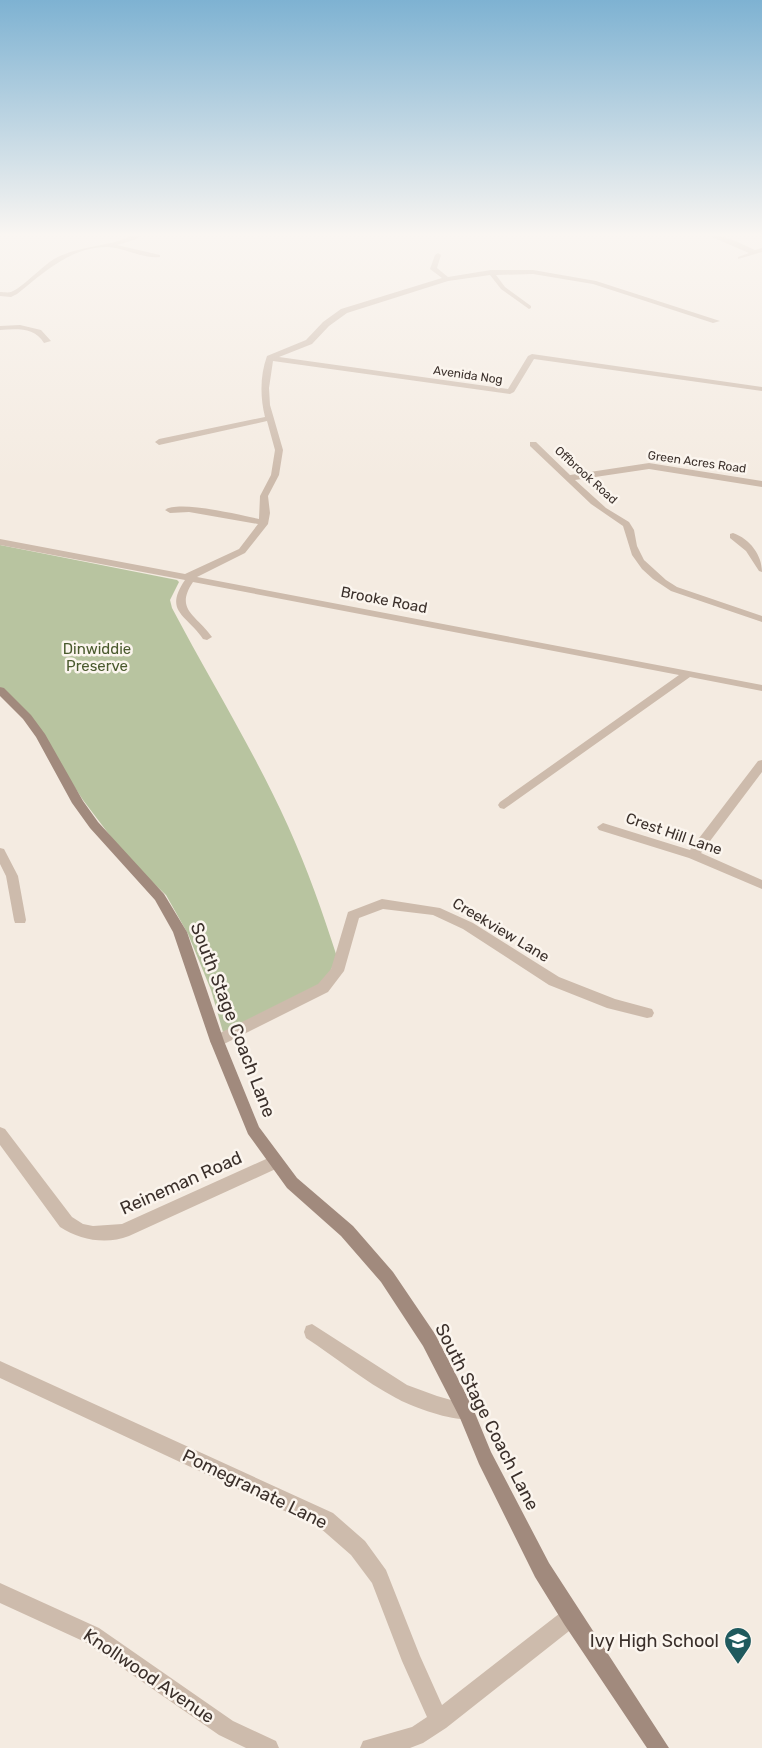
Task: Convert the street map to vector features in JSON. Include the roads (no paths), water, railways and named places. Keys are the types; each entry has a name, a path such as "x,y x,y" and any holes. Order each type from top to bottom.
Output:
{"main road":[{"name":"South Stage Coach Lane","path":"0,690 27,716 41,736 78,804 94,825 160,897 180,932 217,1042 253,1130 292,1183 347,1231 387,1277 429,1340 466,1412 485,1458 542,1570 571,1617 659,1748"}],"street":[{"path":"208,637 182,610 180,598 189,577 242,551 263,522 265,513 264,496 275,475 279,450 270,418 265,388 270,358 309,342 326,324 338,316"},
{"path":"699,316 716,321"},
{"path":"0,328 31,328 44,335 47,341"},
{"name":"Avenida Nog","path":"270,358 510,392 532,356 762,389"},
{"path":"159,442 270,418"},
{"name":"Offbrook Road","path":"534,444 604,512 627,525 632,534 634,549 644,565 662,583 674,589 762,619"},
{"name":"Green Acres Road","path":"569,478 649,466 762,484"},
{"path":"170,510 189,509 263,522"},
{"path":"733,536 750,549 762,569"},
{"name":"Brooke Road","path":"0,542 762,688"},
{"path":"504,806 688,674"},
{"path":"693,855 762,764"},
{"name":"Crest Hill Lane","path":"603,827 693,855 762,885"},
{"path":"0,852 12,876 20,920"},
{"name":"Creekview Lane","path":"217,1042 322,988 337,971 353,915 382,904 421,908 447,916 468,926 554,981 612,1004 647,1013"},
{"name":"Reineman Road","path":"0,1133 66,1222 75,1229 95,1234 123,1231 275,1162"},
{"path":"312,1332 402,1392 437,1405 466,1412"},
{"name":"Pomegranate Lane","path":"0,1369 326,1520 358,1548 379,1577 412,1661 439,1721"},
{"name":"Knollwood Avenue","path":"0,1593 92,1635 226,1728 269,1748"},
{"path":"370,1748 416,1736 439,1721 571,1617"}],"place":[{"name":"Ivy High School","path":"738,1665"}],"park label":[{"name":"Dinwiddie Preserve","path":"97,658"}]}
